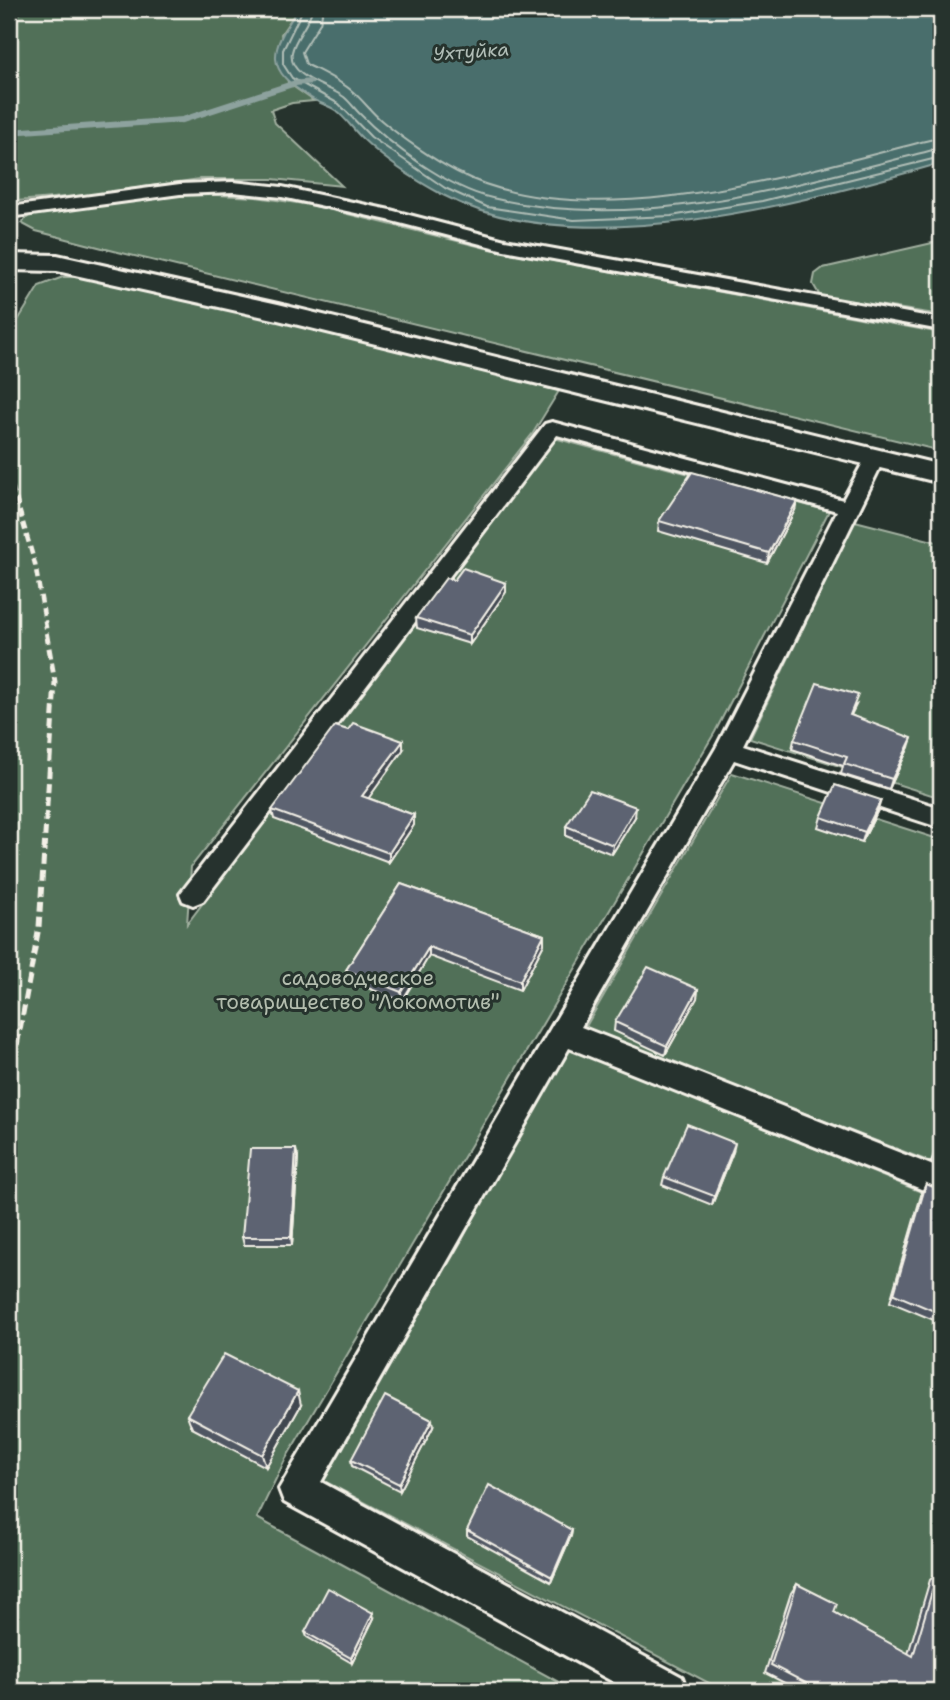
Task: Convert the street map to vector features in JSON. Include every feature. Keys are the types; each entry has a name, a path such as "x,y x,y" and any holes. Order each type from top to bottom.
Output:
{"street":[{"path":"9,262 57,263 265,309 941,474"}],"lane":[{"path":"9,212 180,188 233,187 282,192 390,215 504,245 941,325"},
{"path":"192,894 552,428 849,508"},
{"path":"668,1691 297,1489 728,749 874,459"},
{"path":"728,749 941,818"},
{"path":"562,1032 941,1183"}],"green space":[{"path":"26,9 298,9 281,34 288,83 314,101 292,103 271,110 275,123 342,186 272,179 200,179 88,195 17,201 9,198 9,22"},
{"path":"199,194 256,197 311,205 490,249 941,333 941,451 118,252 36,231 21,223 29,216 164,196"},
{"path":"941,241 941,315 820,296 813,284 815,274 823,268"},
{"name":"садоводческое товарищество \"Локомотив\"","path":"63,277 87,277 125,283 559,391 533,433 191,867 187,924 554,438 829,511 715,732 285,1460 257,1518 575,1691 9,1691 9,335 39,286"},
{"path":"855,521 941,543 941,798 750,738"},
{"path":"732,773 941,840 941,1166 585,1028"},
{"path":"566,1047 941,1200 941,1691 724,1691 324,1481 462,1240"}],"water":[{"path":"298,9 941,9 941,163 824,195 690,220 623,226 558,225 497,215 443,195 412,177 373,148 335,110 311,98 285,78 276,59 277,48"}],"building":[{"path":"692,472 797,501 769,553 659,521"},
{"path":"463,568 506,583 470,635 416,618 446,578 454,580"},
{"path":"817,683 858,695 850,715 912,738 892,779 844,764 847,757 794,740"},
{"path":"353,723 403,741 362,796 414,815 389,853 272,810 335,726 348,730"},
{"path":"835,785 881,800 865,832 821,817"},
{"path":"590,790 636,807 613,845 566,826"},
{"path":"401,884 544,935 520,981 429,947 401,992 346,970"},
{"path":"648,967 698,989 667,1046 615,1022"},
{"path":"687,1124 735,1143 714,1196 664,1177"},
{"path":"941,1137 941,1156 935,1154"},
{"path":"250,1149 296,1149 291,1237 242,1237"},
{"path":"926,1184 941,1190 941,1314 894,1294"},
{"path":"224,1354 298,1391 262,1455 187,1415"},
{"path":"385,1396 432,1420 399,1484 351,1460"},
{"path":"489,1485 572,1530 552,1577 467,1530"},
{"path":"938,1571 941,1572 941,1691 821,1691 771,1665 797,1584 837,1604 834,1612 913,1656"},
{"path":"328,1588 373,1613 351,1658 305,1632"}],"waterway":[{"name":"Ухтуйка","path":"9,132 183,120 295,83 310,82"}],"railway":[{"path":"9,475 35,564 47,633"},
{"path":"9,1089 39,927 55,682 46,631"}]}
